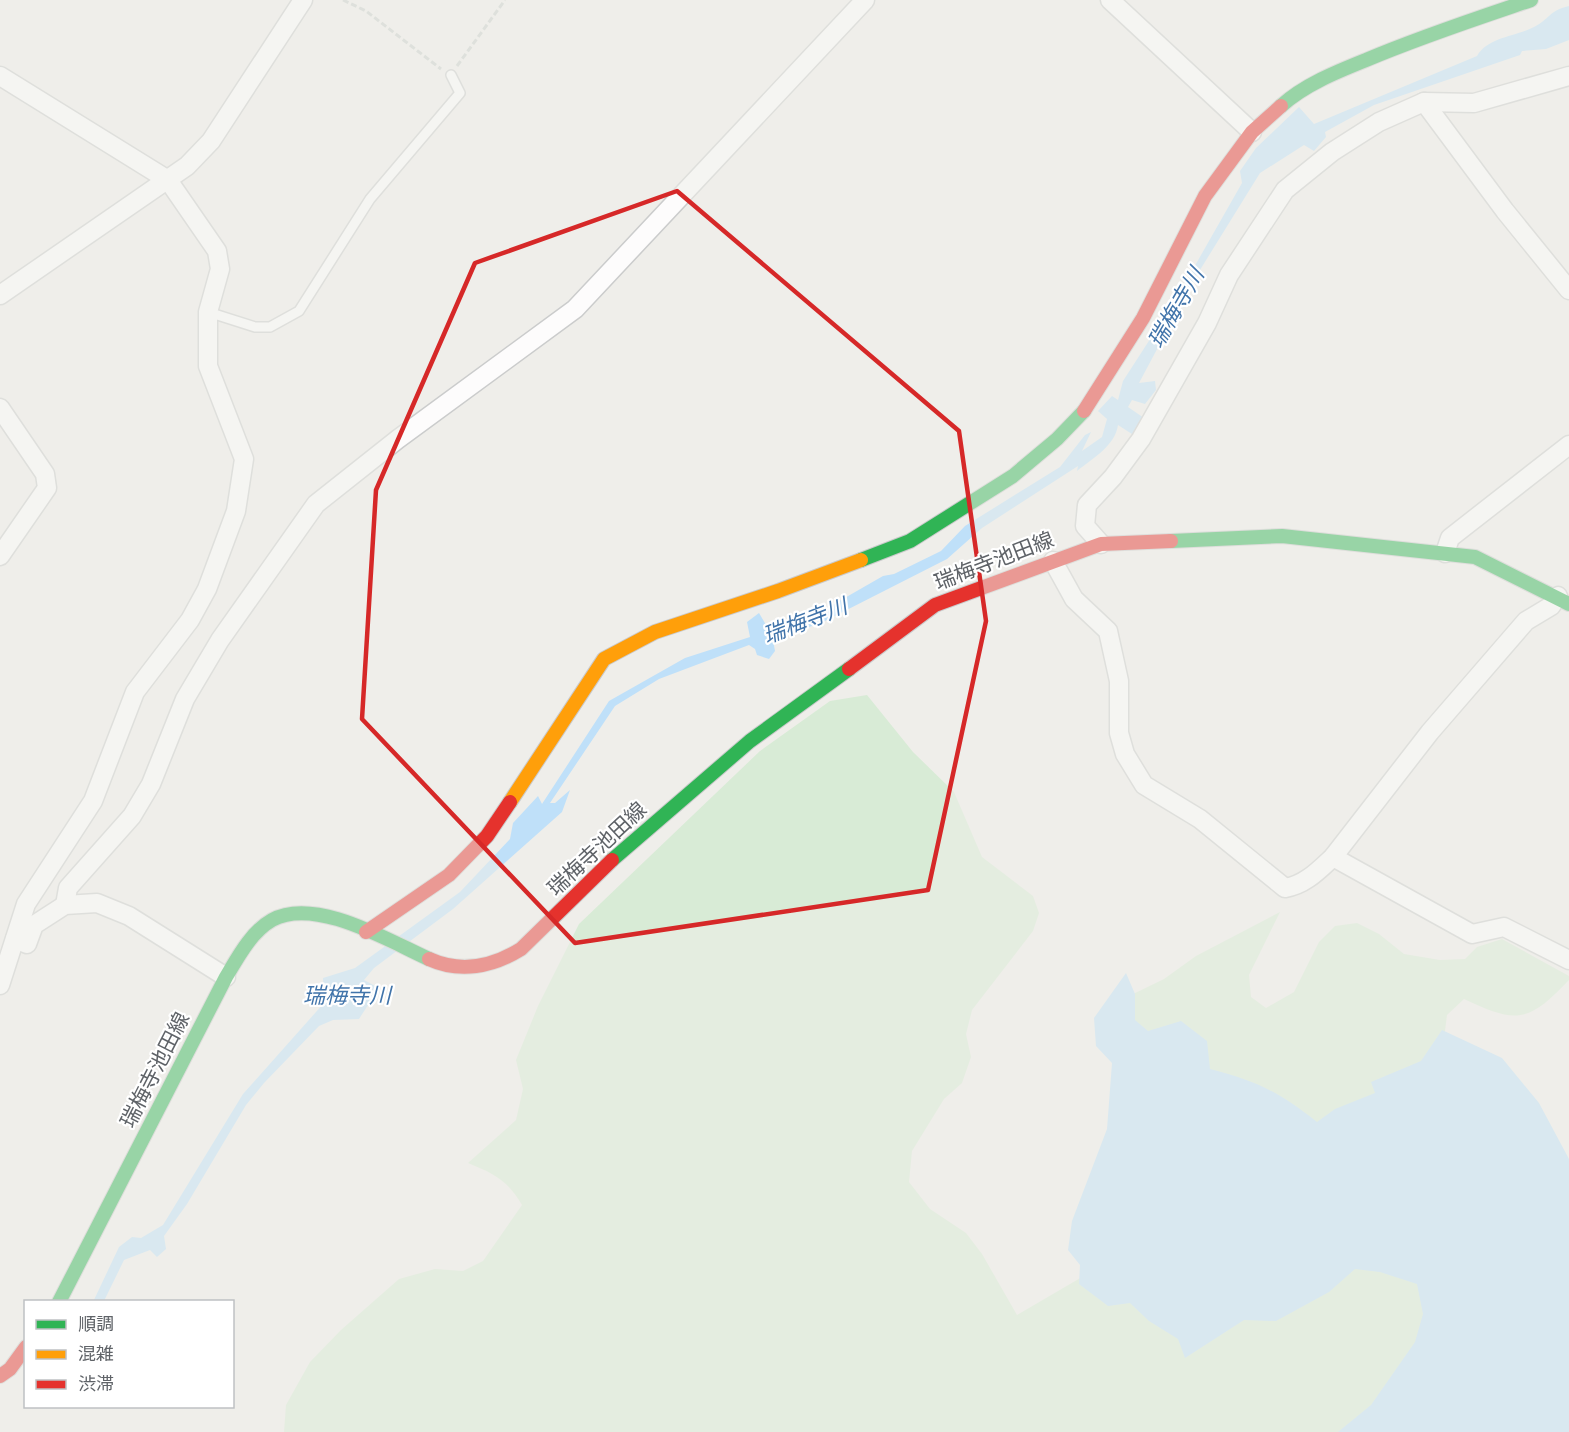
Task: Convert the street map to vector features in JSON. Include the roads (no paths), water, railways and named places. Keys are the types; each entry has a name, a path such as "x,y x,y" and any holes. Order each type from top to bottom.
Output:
{"main road":[{"path":"366,932 449,875 487,836 604,659 655,632 778,591 910,541 1013,476 1057,439 1088,404 1143,318 1205,196 1252,132 1293,95 1337,72 1409,42 1531,0"},
{"name":"瑞梅寺池田線","path":"59,1300 226,976 254,936 280,916 296,914 323,916 442,965 477,968 508,958 521,949 613,860 750,741 935,605 1101,544 1282,536 1475,557 1563,600"},
{"path":"0,1376 10,1369 24,1350"}],"street":[{"path":"0,295 187,166 211,141 303,0"},
{"path":"65,905 68,888 132,816 151,784 185,699 220,640 316,504 398,439 575,309 866,0"},
{"path":"1110,0 1252,132"},
{"path":"0,76 168,180 216,251 220,269 208,312 208,366 244,459 236,511 201,603 135,693 93,801 32,894 2,978"},
{"path":"1101,544 1085,526 1087,505 1113,477 1141,439 1207,323 1229,275 1284,190 1332,152 1379,122 1424,102 1474,103 1569,76"},
{"path":"1424,102 1505,211 1569,290"},
{"path":"0,408 45,474 47,488 0,556"},
{"path":"1445,553 1450,538 1569,445"},
{"path":"1053,561 1074,599 1108,631 1119,681 1119,734 1125,754 1144,785 1200,819 1286,888 1295,887 1316,874 1334,857 1430,732 1526,621 1563,600"},
{"path":"1334,857 1472,934 1504,927 1569,960"},
{"path":"15,939 27,944 34,925 65,905 97,903 129,916 226,976"}],"lane":[{"path":"208,312 255,327 270,327 299,311 370,199 460,93 451,75"}],"water":[{"name":"瑞梅寺川","path":"1569,6 1569,40 1546,49 1522,51 1520,55 1374,105 1325,132 1326,137 1314,151 1304,145 1260,173 1195,278 1139,383 1155,381 1156,390 1145,404 1132,400 1128,407 1144,418 1135,436 1118,425 1108,445 1077,471 1078,466 982,528 947,559 823,622 773,640 775,651 769,659 757,655 755,649 749,645 659,679 615,706 550,803 555,803 570,790 562,812 453,909 374,968 364,980 379,988 359,1019 333,1020 319,1026 246,1105 187,1204 164,1236 166,1249 157,1257 150,1250 124,1260 104,1300 94,1300 119,1247 132,1237 141,1238 163,1225 243,1094 324,1003 323,978 355,968 460,892 510,839 513,823 538,796 542,804 609,701 685,658 750,637 747,622 759,613 769,630 815,615 883,576 894,574 941,551 965,526 1060,467 1085,435 1091,432 1082,451 1102,437 1107,419 1098,411 1112,396 1118,400 1123,381 1176,299 1242,183 1240,171 1256,148 1299,107 1314,124 1477,56 1488,45 1534,27 1557,10"},
{"path":"1126,973 1135,994 1135,1020 1148,1031 1181,1021 1207,1041 1210,1069 1267,1089 1317,1122 1335,1109 1375,1093 1371,1082 1421,1061 1442,1030 1502,1058 1539,1103 1569,1159 1569,1432 1338,1432 1371,1405 1415,1342 1423,1314 1417,1284 1380,1272 1355,1269 1329,1292 1276,1321 1244,1320 1185,1358 1178,1339 1149,1321 1130,1303 1108,1306 1079,1284 1080,1265 1068,1250 1072,1221 1107,1129 1112,1063 1096,1046 1094,1018"}]}
